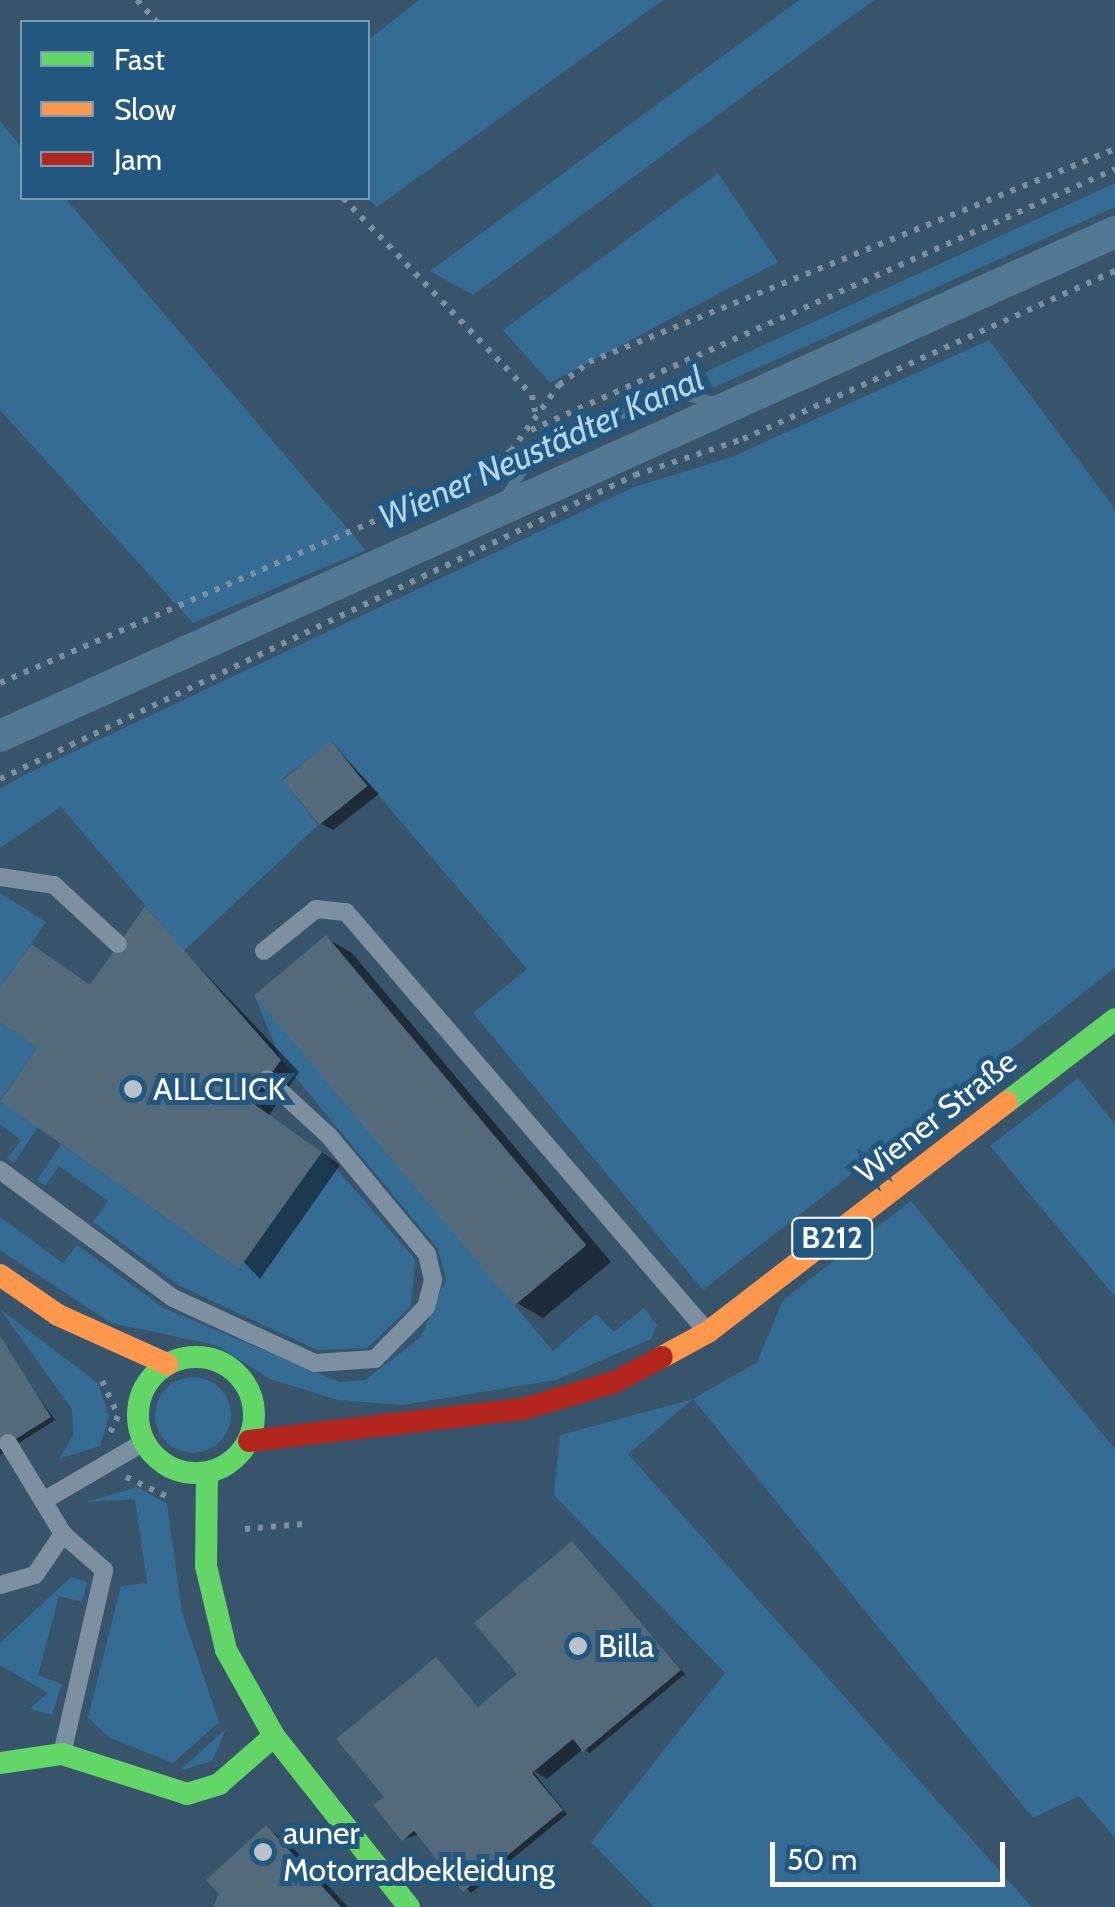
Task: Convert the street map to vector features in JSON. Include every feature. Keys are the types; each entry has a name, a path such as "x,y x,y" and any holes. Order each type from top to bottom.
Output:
{"main road":[{"name":"Wiener Straße","path":"207,1473 249,1441 523,1409 615,1382 708,1332 1115,1019"},
{"name":"Wiener Straße","path":"0,1275 58,1315 168,1364 222,1362 249,1389 357,1427"},
{"name":"Wiener Straße","path":"58,1315 139,1400"},
{"path":"168,1364 139,1400 144,1442 160,1462 207,1473 206,1566 226,1650 274,1736 409,1907"},
{"path":"249,1389 249,1441"},
{"path":"0,1763 62,1754 187,1794 219,1784 274,1736"}],"lane":[{"path":"0,877 54,885 118,944"},
{"path":"264,950 316,908 346,912 708,1332"},
{"path":"0,1170 172,1298 315,1363 375,1359 426,1307 434,1280 427,1254 330,1136 267,1079"},
{"path":"42,1500 144,1442"},
{"path":"8,1444 64,1534 104,1570 62,1754"},
{"path":"0,1585 35,1574 64,1534"}],"path":[{"path":"137,0 155,20"},
{"path":"530,430 536,413 589,362 1115,149"},
{"path":"0,684 452,487 530,430 1115,169"},
{"path":"345,200 532,395 536,413"},
{"path":"0,779 635,475 744,439 1115,271"}],"shaded area":[{"path":"419,0 663,0 377,207 369,200 370,38"},
{"path":"799,0 874,0 473,295 430,271"},
{"path":"0,121 20,146 20,200 67,200 366,550 193,623 0,410"},
{"path":"718,173 778,262 550,383 503,330"},
{"path":"1115,183 1115,207 713,388 705,372"},
{"path":"989,340 1115,509 1115,968 703,1290 473,1013 527,969 332,741 282,779 318,825 184,951 61,807 0,848 0,789 20,777 634,487 732,457"},
{"path":"0,893 46,922 0,988"},
{"path":"254,995 553,1351 596,1314 614,1332 644,1308 657,1325 651,1339 556,1380 403,1405 338,1400 270,1379 216,1345 111,1323 0,1250 0,1217 63,1263 77,1245 164,1308 339,1382 365,1380 421,1337 446,1279 438,1249 281,1060"},
{"path":"0,1022 37,1048 0,1100"},
{"path":"1078,1078 1115,1124 1115,1297 990,1146"},
{"path":"0,1101 38,1127 14,1163 7,1159 21,1140 0,1124"},
{"path":"61,1144 239,1269 322,1152 415,1259 411,1306 367,1348 317,1350 180,1286 93,1222 108,1201 59,1166 45,1186 37,1180"},
{"path":"911,1201 1115,1449 1115,1838 1079,1796 1033,1818 693,1399 757,1362 783,1300"},
{"path":"0,1309 98,1383 109,1416 100,1446 59,1459 73,1436 72,1409"},
{"path":"193,1377 220,1388 231,1415 220,1442 193,1453 166,1442 155,1415 166,1388"},
{"path":"693,1399 628,1454 1032,1907 654,1907 591,1842 725,1673 554,1495 560,1435"},
{"path":"137,1487 167,1504 182,1612 219,1722 173,1763 110,1738 88,1718 121,1586 147,1583 135,1499 86,1502"},
{"path":"71,1577 87,1582 82,1602 59,1596 38,1675 62,1684 52,1715 29,1709 48,1693 0,1665 0,1643"},
{"path":"226,1729 212,1761 179,1771"}],"building":[{"path":"331,741 368,786 319,825 283,780"},
{"name":"ALLCLICK","path":"145,906 281,1060 251,1102 322,1152 239,1269 0,1101 37,1048 0,1022 0,988 31,944 90,985"},
{"path":"326,935 586,1245 514,1306 254,995"},
{"path":"0,1336 51,1417 0,1449"},
{"path":"572,1541 681,1670 583,1752 573,1739 532,1773 563,1810 463,1892 414,1831 402,1841 373,1805 384,1797 336,1739 436,1657 478,1707 517,1674 474,1623"},
{"name":"auner Motorradbekleidung","path":"266,1825 341,1907 213,1907 219,1894 206,1880"}],"waterway":[{"name":"Wiener Neustädter Kanal","path":"0,736 1115,232"},
{"path":"497,509 542,442 678,394 729,405"}],"traffic: fast":[{"path":"1007,1102 1115,1019"},
{"path":"196,1357 218,1361 237,1374 250,1393 254,1415 250,1437 237,1456 218,1469 196,1473 174,1469 155,1456 142,1437 138,1415 142,1393 155,1374 174,1361 196,1357"},
{"path":"207,1473 206,1566 226,1650 274,1736 409,1907"},
{"path":"0,1763 62,1754 187,1794 219,1784 274,1736"}],"traffic: slow":[{"path":"662,1357 708,1332 1007,1102"},
{"path":"0,1275 58,1315 167,1364"}],"traffic: jam":[{"path":"249,1441 523,1409 615,1382 662,1357"}],"place":[{"name":"ALLCLICK","path":"133,1089"},
{"name":"Billa","path":"578,1646"},
{"name":"auner Motorradbekleidung","path":"263,1852"}]}
